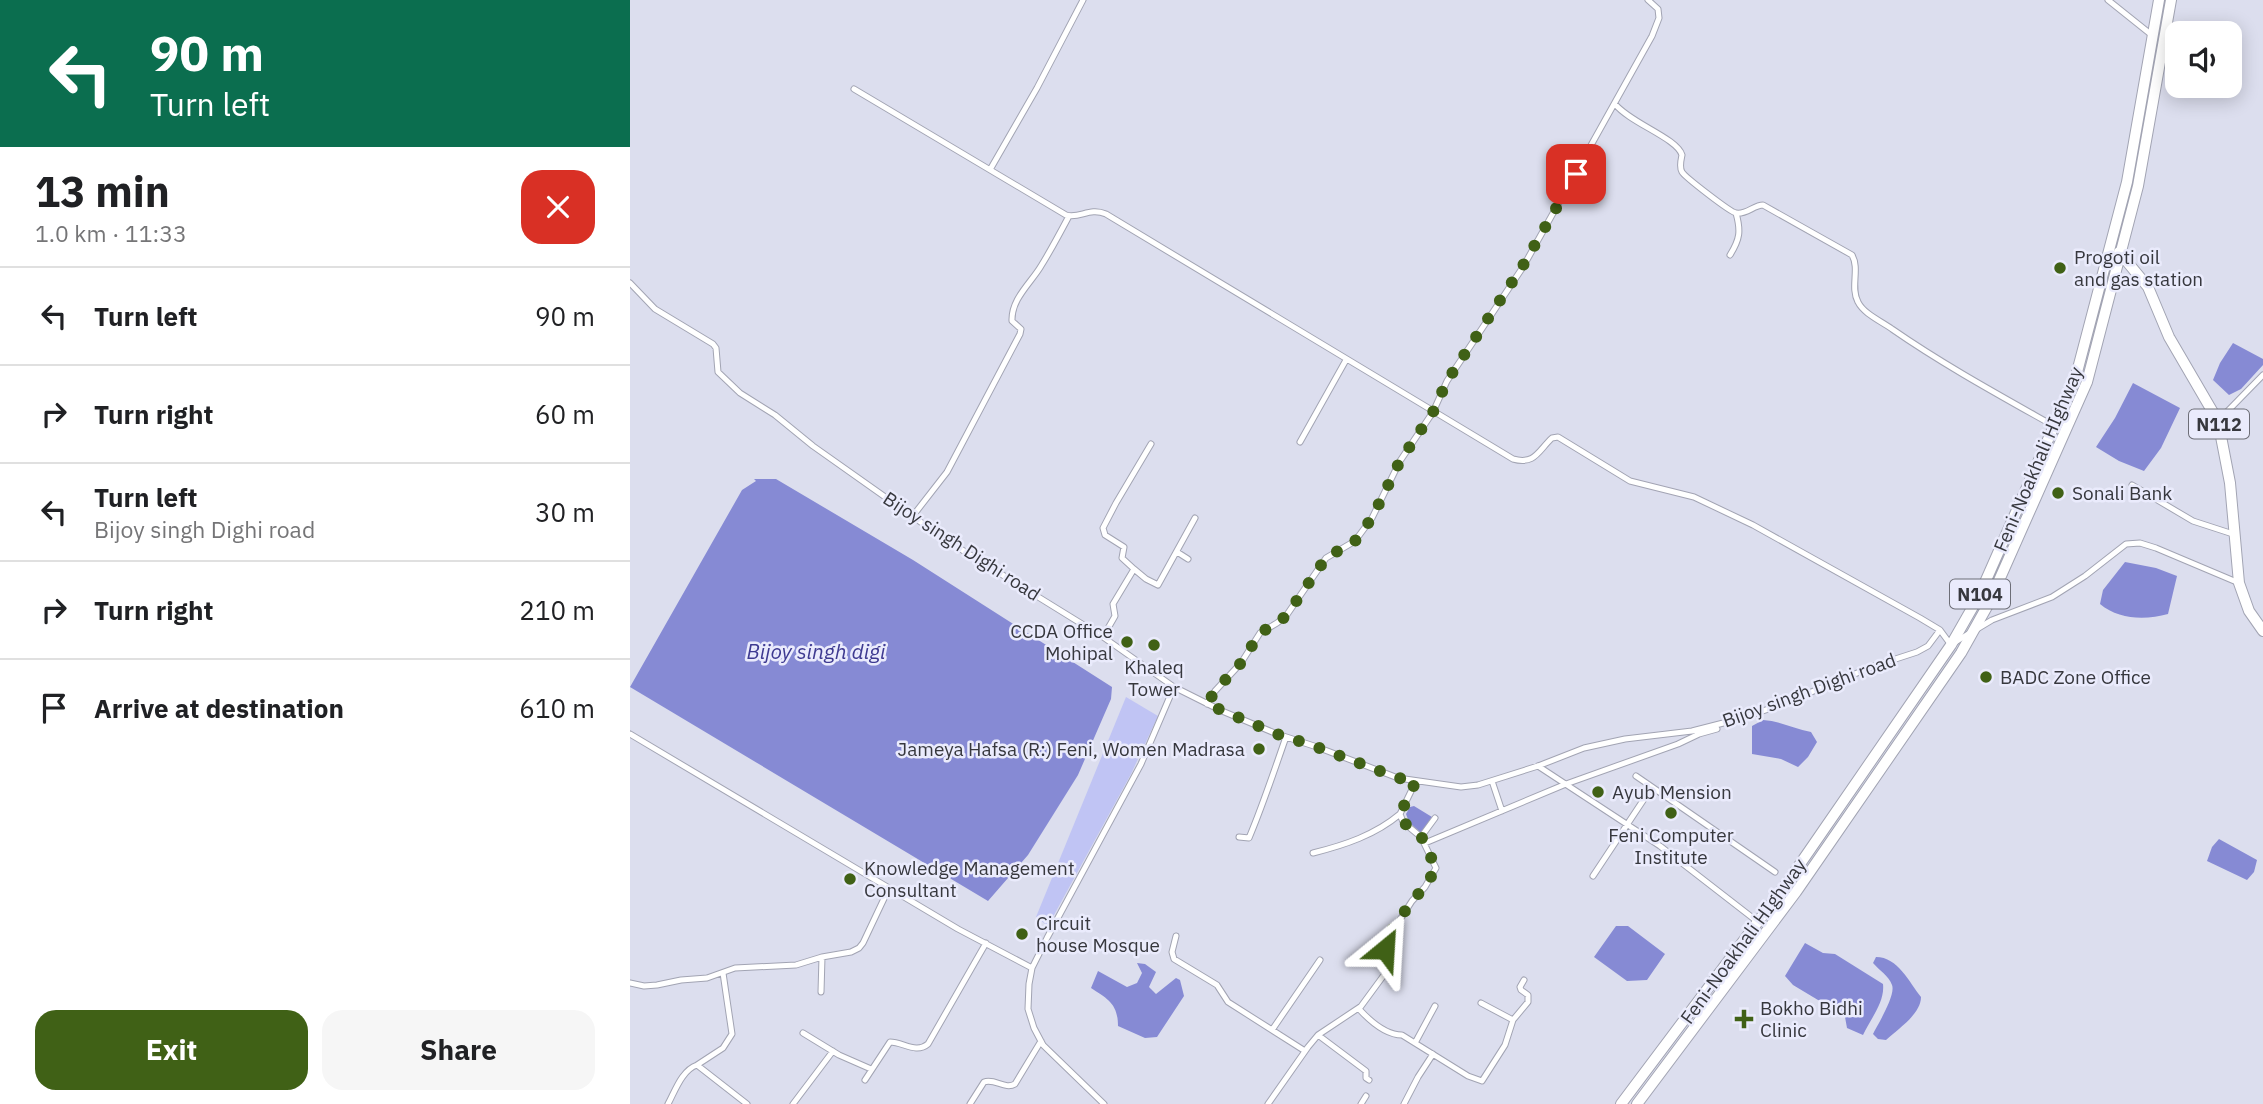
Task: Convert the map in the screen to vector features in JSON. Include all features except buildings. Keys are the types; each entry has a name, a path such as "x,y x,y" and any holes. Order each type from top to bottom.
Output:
{"highway":[{"name":"Feni-Noakhali HIghway","path":"1621,1104 1787,883 1951,645 1979,596 2076,376 2127,182 2159,0"},
{"name":"Feni-Noakhali HIghway","path":"1637,1104 1796,892 1975,631 1989,603 2087,382 2138,187 2171,0"},
{"name":"N112","path":"2112,240 2148,287 2169,337 2218,421 2230,483 2239,583 2249,611 2263,631"}],"street":[{"path":"990,168 1037,88 1083,0"},
{"path":"1207,704 1215,691 1241,663 1260,633 1286,616 1326,558 1355,541 1372,518 1400,461 1433,412 1447,381 1522,267 1652,36 1659,18 1658,9 1648,0"},
{"path":"2108,0 2153,36"},
{"path":"855,89 1069,216 1091,211 1106,214 1513,459 1523,462 1534,458 1552,438 1564,439 1630,481 1694,497 1753,524 1940,630 1951,645 1992,620 2052,597 2085,576 2126,544 2140,543 2156,548 2239,583"},
{"path":"1615,104 1619,110 1647,129 1676,144 1682,155 1681,170 1684,174 1736,213 1741,232 1730,255"},
{"path":"1736,213 1745,212 1760,204 1846,251 1854,259 1854,287 1858,303 1864,309 1925,351 2054,426"},
{"path":"912,517 947,472 1020,334 1021,329 1012,321 1012,315 1022,290 1039,269 1069,216"},
{"name":"Bijoy singh Dighi road","path":"630,283 655,309 713,344 716,348 718,372 740,393 775,415 813,446 912,517 1103,637 1174,687 1286,737 1398,778 1461,788 1492,781 1584,748 1625,739 1692,731 1740,719 1874,666 1917,652 1928,646 1940,630"},
{"path":"1300,442 1346,360"},
{"path":"2218,421 2263,375"},
{"path":"1151,444 1115,503 1103,528 1105,535 1124,547 1122,558 1146,579 1158,585 1195,518"},
{"path":"2132,485 2193,521 2233,534"},
{"path":"1177,552 1188,559"},
{"path":"1103,637 1115,616 1113,604 1135,569"},
{"path":"1104,1104 1041,1041 1028,1009 1029,984 1032,968 1141,764 1174,687"},
{"path":"1423,840 1717,729"},
{"path":"630,734 715,787 1032,968"},
{"path":"1239,837 1249,838 1286,737"},
{"path":"1538,766 1660,846 1758,922"},
{"path":"1636,776 1775,872"},
{"path":"1313,853 1336,848 1371,834 1400,814 1416,781"},
{"path":"1492,781 1503,811"},
{"path":"1592,876 1652,787"},
{"path":"1268,1104 1318,1035 1360,1007 1384,975 1393,957 1385,949 1385,943 1436,868 1423,840 1403,822 1400,814"},
{"path":"1423,840 1436,818"},
{"path":"630,983 645,986 707,978 736,968 796,965 851,952 863,943 889,888"},
{"path":"1176,936 1172,952 1174,959 1217,985 1228,1002 1305,1051"},
{"path":"865,1080 890,1042 914,1048 928,1044 986,943"},
{"path":"821,992 822,957"},
{"path":"1272,1030 1320,960"},
{"path":"668,1104 690,1067 723,1048 732,1034 723,973"},
{"path":"1360,1007 1366,1017 1390,1034 1402,1035 1482,1081 1506,1045 1513,1020 1528,1002 1528,995 1520,986 1524,980"},
{"path":"1481,1003 1513,1020"},
{"path":"1415,1043 1435,1006"},
{"path":"803,1033 871,1069"},
{"path":"1318,1035 1366,1071 1366,1078 1369,1080"},
{"path":"970,1104 984,1082 989,1080 1008,1086 1015,1084 1041,1041"},
{"path":"793,1104 833,1051"},
{"path":"1404,1104 1433,1055"},
{"path":"697,1065 747,1104"},
{"path":"1361,1104 1366,1096"}],"shaded area":[{"path":"1126,697 1158,716 1131,774 1048,926 1036,917"}],"water":[{"path":"2233,343 2263,359 2263,365 2241,389 2229,395 2213,380"},
{"path":"2133,383 2180,408 2161,448 2144,471 2119,461 2096,447"},
{"name":"Bijoy singh digi","path":"754,479 776,479 913,560 1112,687 1111,699 1078,775 1028,855 988,901 630,687 742,490 756,481"},
{"path":"2125,562 2156,568 2177,576 2168,614 2151,617 2124,616 2100,604 2103,590"},
{"path":"1763,720 1811,732 1817,742 1798,767 1781,759 1752,754 1752,726"},
{"path":"1414,806 1432,817 1421,833 1409,822 1406,814 1410,807"},
{"path":"2219,839 2257,860 2254,872 2247,880 2207,861 2212,847"},
{"path":"1616,926 1628,926 1665,954 1647,980 1627,981 1594,957"},
{"path":"1805,943 1823,953 1835,954 1883,984 1880,1004 1863,1035 1847,1028 1845,1017 1833,1006 1793,985 1785,976"},
{"path":"1876,957 1891,961 1897,966 1921,997 1913,1015 1886,1040 1878,1039 1873,1034 1893,990 1891,982 1873,963"},
{"path":"1137,963 1145,964 1156,972 1149,987 1156,994 1176,978 1180,980 1184,996 1157,1037 1145,1038 1118,1026 1114,1007 1091,988 1098,971 1127,987 1137,983 1142,973"}],"place":[{"name":"Progoti oil and gas station","path":"2060,268"},
{"name":"Sonali Bank","path":"2058,493"},
{"name":"CCDA Office Mohipal","path":"1127,642"},
{"name":"Khaleq Tower","path":"1154,645"},
{"name":"BADC Zone Office","path":"1986,677"},
{"name":"Jameya Hafsa (R:) Feni, Women Madrasa","path":"1259,749"},
{"name":"Ayub Mension","path":"1598,792"},
{"name":"Feni Computer Institute","path":"1671,813"},
{"name":"Knowledge Management Consultant","path":"850,879"},
{"name":"Circuit house Mosque","path":"1022,934"},
{"name":"Bokho Bidhi Clinic","path":"1744,1019"}],"route":[{"path":"1385,949 1391,932 1436,868 1421,836 1403,822 1400,814 1416,781 1398,778 1277,734 1207,704 1215,691 1241,663 1260,633 1286,616 1326,558 1355,541 1372,518 1400,461 1433,412 1447,381 1522,267 1576,174"}]}
